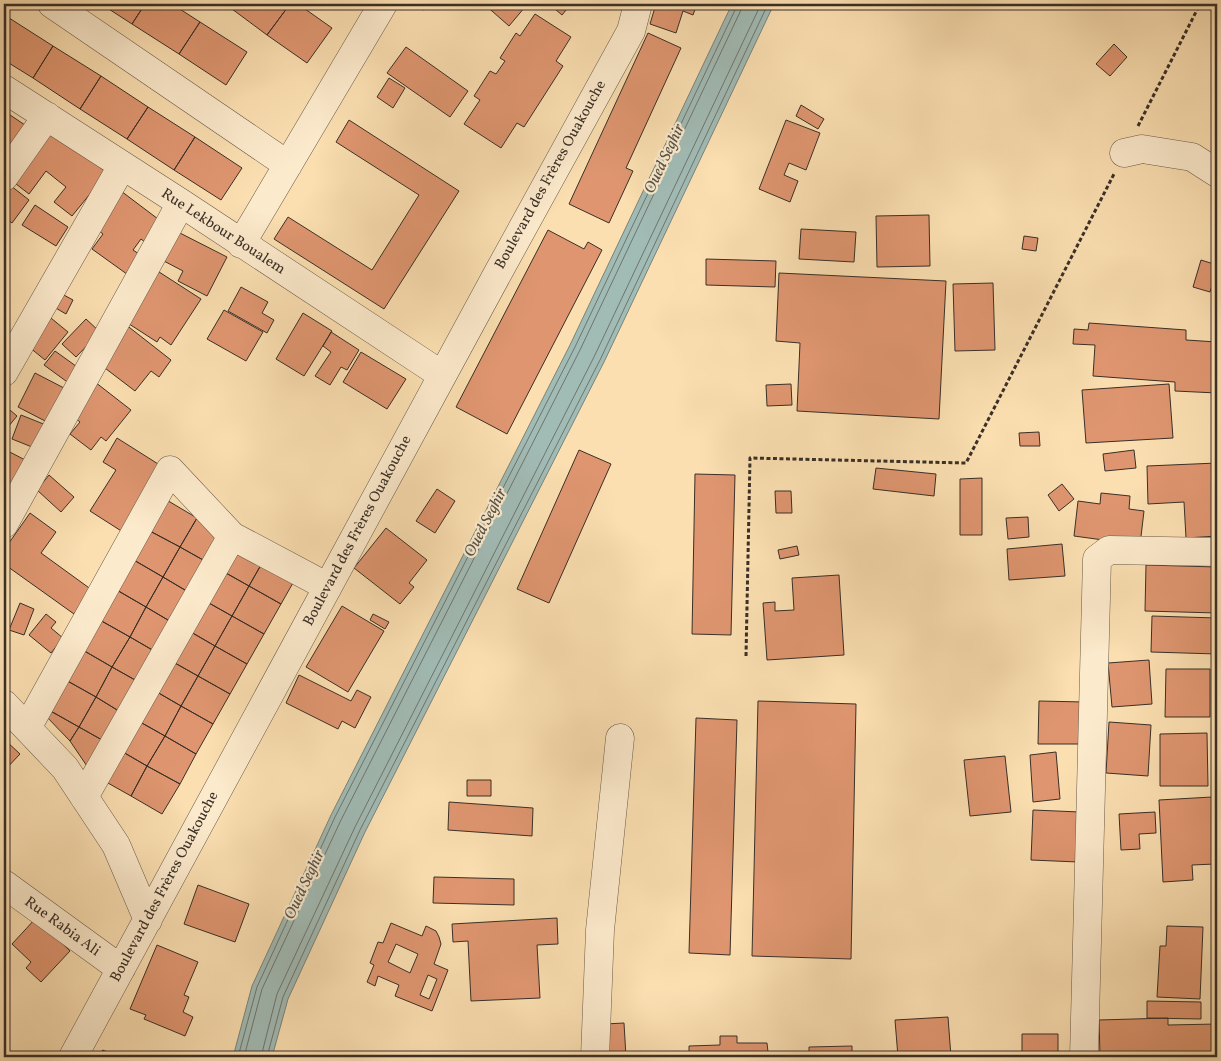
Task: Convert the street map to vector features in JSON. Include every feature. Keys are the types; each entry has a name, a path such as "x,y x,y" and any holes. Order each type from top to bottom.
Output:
{"street":[{"path":"52,4 288,165"},
{"path":"241,244 383,4"},
{"name":"Boulevard des Frères Ouakouche","path":"74,1057 630,31 638,4"},
{"name":"Rue Lekbour Boualem","path":"4,89 442,375"},
{"path":"4,177 47,116"},
{"path":"1124,153 1142,149 1192,157 1217,173"},
{"path":"4,372 122,166"},
{"path":"4,524 181,203"},
{"path":"26,728 170,470 232,536 328,587"},
{"path":"84,797 232,536"},
{"path":"1084,1057 1097,559 1110,550 1217,552"},
{"path":"4,704 65,768 116,845 148,920"},
{"path":"594,1057 600,930 620,738"},
{"name":"Rue Rabia Ali","path":"4,884 121,969"}],"path":[{"path":"746,656 750,458 966,463 1200,4"}],"water":[{"name":"Oued Seghir","path":"732,4 774,4 604,362 365,832 288,999 272,1057 233,1057 252,986 331,815 570,345"}],"building":[{"path":"101,4 145,4 132,24"},
{"path":"145,4 172,4 200,22 179,54 132,24"},
{"path":"229,4 290,4 267,35 228,6"},
{"path":"290,4 298,4 332,28 307,63 267,35"},
{"path":"414,4 427,4 424,10"},
{"path":"484,4 520,4 525,7 509,26"},
{"path":"549,4 571,4 562,15"},
{"path":"656,4 697,4 693,15 683,11 676,33 650,24"},
{"path":"535,14 571,37 556,61 563,66 524,127 517,123 501,148 464,124 480,100 474,96 490,71 496,74 505,61 500,58 516,33 520,36"},
{"path":"6,16 53,46 33,78 4,60 4,19"},
{"path":"200,22 247,52 226,85 179,54"},
{"path":"648,33 681,48 626,168 633,171 609,223 569,204"},
{"path":"1114,44 1127,57 1110,76 1096,64"},
{"path":"53,46 101,76 80,109 33,78"},
{"path":"406,47 468,91 450,117 387,73"},
{"path":"101,76 148,107 127,139 80,109"},
{"path":"389,78 405,88 393,108 377,97"},
{"path":"801,105 824,119 818,129 796,116"},
{"path":"148,107 195,137 174,170 127,139"},
{"path":"4,111 31,129 4,162"},
{"path":"349,120 459,191 384,309 274,239 288,217 372,270 419,195 336,142"},
{"path":"786,120 820,133 806,170 789,163 784,175 798,181 790,202 759,189"},
{"path":"48,125 107,173 72,216 54,202 66,187 46,171 29,194 7,177"},
{"path":"195,137 242,168 221,200 174,170"},
{"path":"6,182 29,200 12,223 4,217 4,184"},
{"path":"117,188 166,225 150,246 141,239 133,250 145,258 131,277 92,249 103,234 90,224"},
{"path":"35,205 68,227 56,246 22,225"},
{"path":"929,215 930,266 877,267 876,216"},
{"path":"801,229 856,232 854,262 799,259"},
{"path":"548,230 584,249 588,242 602,250 507,434 456,407"},
{"path":"176,231 227,257 207,296 178,281 183,271 162,260"},
{"path":"1024,236 1038,238 1036,251 1022,249"},
{"path":"706,259 776,261 775,287 706,285"},
{"path":"1201,260 1217,265 1210,292 1193,287"},
{"path":"156,270 201,299 171,345 160,337 157,342 123,320"},
{"path":"779,273 946,281 939,419 797,411 800,343 776,341"},
{"path":"993,283 995,350 955,351 953,284"},
{"path":"241,287 268,302 262,313 274,320 267,333 228,311"},
{"path":"62,294 73,300 66,314 54,307"},
{"path":"224,310 263,332 246,361 207,339"},
{"path":"303,313 332,331 304,376 276,359"},
{"path":"46,314 68,332 45,360 23,342"},
{"path":"86,319 100,332 76,357 62,344"},
{"path":"1089,323 1186,330 1186,340 1217,342 1217,393 1175,391 1175,382 1093,376 1095,345 1073,344 1074,329 1088,330"},
{"path":"125,324 171,360 159,377 151,371 135,391 97,362"},
{"path":"331,332 359,350 347,370 341,367 330,385 315,376 331,352 323,346"},
{"path":"55,351 80,369 70,384 44,365"},
{"path":"361,352 406,379 387,409 343,382"},
{"path":"35,373 64,388 47,422 18,407"},
{"path":"95,382 131,410 106,441 101,437 91,450 70,434 80,422 70,414"},
{"path":"791,384 792,405 767,406 766,385"},
{"path":"1169,384 1173,438 1086,443 1082,390"},
{"path":"4,405 17,416 8,427 4,423"},
{"path":"21,415 46,425 37,449 12,439"},
{"path":"1039,432 1040,446 1020,446 1019,433"},
{"path":"117,438 166,469 126,534 90,511 116,470 103,462"},
{"path":"4,449 29,462 16,486 4,480"},
{"path":"579,450 611,464 549,603 517,589"},
{"path":"1134,450 1136,468 1105,471 1103,454"},
{"path":"1217,463 1217,536 1186,538 1184,502 1148,504 1147,466"},
{"path":"876,468 936,474 934,496 873,489"},
{"path":"695,474 735,475 731,635 692,634"},
{"path":"49,475 74,497 61,512 37,490"},
{"path":"982,478 982,535 960,535 960,479"},
{"path":"1062,484 1074,499 1059,511 1048,495"},
{"path":"437,489 455,501 435,533 416,521"},
{"path":"775,491 791,491 792,513 776,513"},
{"path":"1101,493 1130,496 1129,509 1144,511 1140,545 1074,536 1078,501 1100,504"},
{"path":"165,499 197,518 180,547 148,530"},
{"path":"30,513 56,532 41,553 92,590 74,614 4,564 4,550"},
{"path":"1028,517 1029,537 1008,539 1006,518"},
{"path":"197,518 229,536 212,565 180,547"},
{"path":"386,528 427,560 409,583 414,587 400,604 354,568"},
{"path":"148,530 180,547 163,577 132,559"},
{"path":"234,538 266,556 249,586 217,568"},
{"path":"1062,544 1065,576 1009,580 1007,549"},
{"path":"797,546 799,555 780,559 778,550"},
{"path":"180,547 212,565 195,596 163,577"},
{"path":"266,556 298,574 281,604 249,586"},
{"path":"132,559 163,577 146,607 115,589"},
{"path":"1146,565 1217,567 1217,613 1145,611"},
{"path":"217,568 249,586 232,616 200,598"},
{"path":"839,575 844,655 767,660 763,603 775,602 775,611 794,610 792,578"},
{"path":"163,577 195,596 178,626 146,607"},
{"path":"249,586 281,604 264,634 232,616"},
{"path":"115,589 146,607 130,637 98,619"},
{"path":"200,598 232,616 215,646 184,628"},
{"path":"20,603 34,609 24,635 9,630"},
{"path":"342,606 384,631 348,692 306,667"},
{"path":"146,607 178,626 161,655 130,637"},
{"path":"46,614 56,622 51,628 63,638 51,653 29,635"},
{"path":"373,614 389,622 385,629 370,620"},
{"path":"232,616 264,634 247,664 215,646"},
{"path":"1152,616 1217,618 1217,654 1151,652"},
{"path":"98,619 130,637 112,667 81,649"},
{"path":"184,628 215,646 198,676 166,658"},
{"path":"130,637 161,655 144,685 112,667"},
{"path":"215,646 247,664 230,694 198,676"},
{"path":"81,649 112,667 96,697 64,679"},
{"path":"166,658 198,676 181,706 150,688"},
{"path":"1149,660 1152,704 1112,707 1108,663"},
{"path":"112,667 144,685 127,716 96,697"},
{"path":"1166,669 1210,669 1210,717 1165,717"},
{"path":"299,675 351,701 357,690 371,697 355,728 342,721 338,729 286,703"},
{"path":"198,676 230,694 213,724 181,706"},
{"path":"64,679 96,697 79,727 47,709"},
{"path":"150,688 181,706 165,736 133,718"},
{"path":"96,697 127,716 111,745 79,727"},
{"path":"758,701 856,704 851,959 752,956"},
{"path":"1039,701 1084,702 1084,744 1038,744"},
{"path":"181,706 213,724 196,754 165,736"},
{"path":"47,709 79,727 70,741 44,714"},
{"path":"133,718 165,736 147,766 116,748"},
{"path":"696,718 737,720 730,955 689,953"},
{"path":"1109,722 1151,725 1148,776 1106,773"},
{"path":"79,727 111,745 93,775 70,741"},
{"path":"1207,733 1208,786 1160,786 1160,734"},
{"path":"165,736 196,754 180,784 147,766"},
{"path":"4,739 20,754 4,771"},
{"path":"116,748 147,766 131,796 99,778"},
{"path":"1056,752 1060,799 1033,802 1030,755"},
{"path":"1005,756 1011,812 970,816 964,760"},
{"path":"147,766 180,784 162,814 131,796"},
{"path":"467,780 491,780 491,796 467,796"},
{"path":"1212,797 1215,864 1192,865 1193,880 1163,882 1159,800"},
{"path":"449,802 533,808 532,836 448,830"},
{"path":"1033,810 1080,812 1078,862 1031,860"},
{"path":"1155,812 1156,833 1139,834 1140,849 1121,850 1119,814"},
{"path":"434,877 514,879 514,905 433,903"},
{"path":"198,885 249,904 235,942 184,924"},
{"path":"36,918 70,951 41,982 26,968 31,962 12,944"},
{"path":"557,918 558,944 537,945 540,998 471,1001 468,941 453,942 452,924"},
{"path":"391,923 422,936 426,926 436,931 441,944 434,964 448,970 432,1011 395,996 399,985 378,976 375,986 367,982 374,965 370,963 378,942 383,943","holes":["396,944 418,954 410,973 388,962","428,975 437,979 429,999 420,995"]},
{"path":"1167,926 1203,927 1200,999 1157,997 1160,946 1166,946"},
{"path":"157,945 198,962 184,995 189,997 183,1012 193,1017 185,1036 144,1019 146,1015 130,1009"},
{"path":"1147,1001 1201,1002 1201,1019 1147,1018"},
{"path":"948,1017 951,1057 898,1057 895,1020"},
{"path":"1168,1018 1168,1025 1217,1024 1217,1057 1127,1057 1127,1054 1100,1055 1099,1020"},
{"path":"624,1023 626,1057 607,1057 605,1024"},
{"path":"1022,1034 1058,1034 1058,1057 1022,1057"},
{"path":"720,1036 737,1036 737,1043 767,1043 768,1052 776,1052 776,1057 689,1057 689,1046 720,1045"},
{"path":"852,1046 852,1057 809,1057 809,1047"}]}
